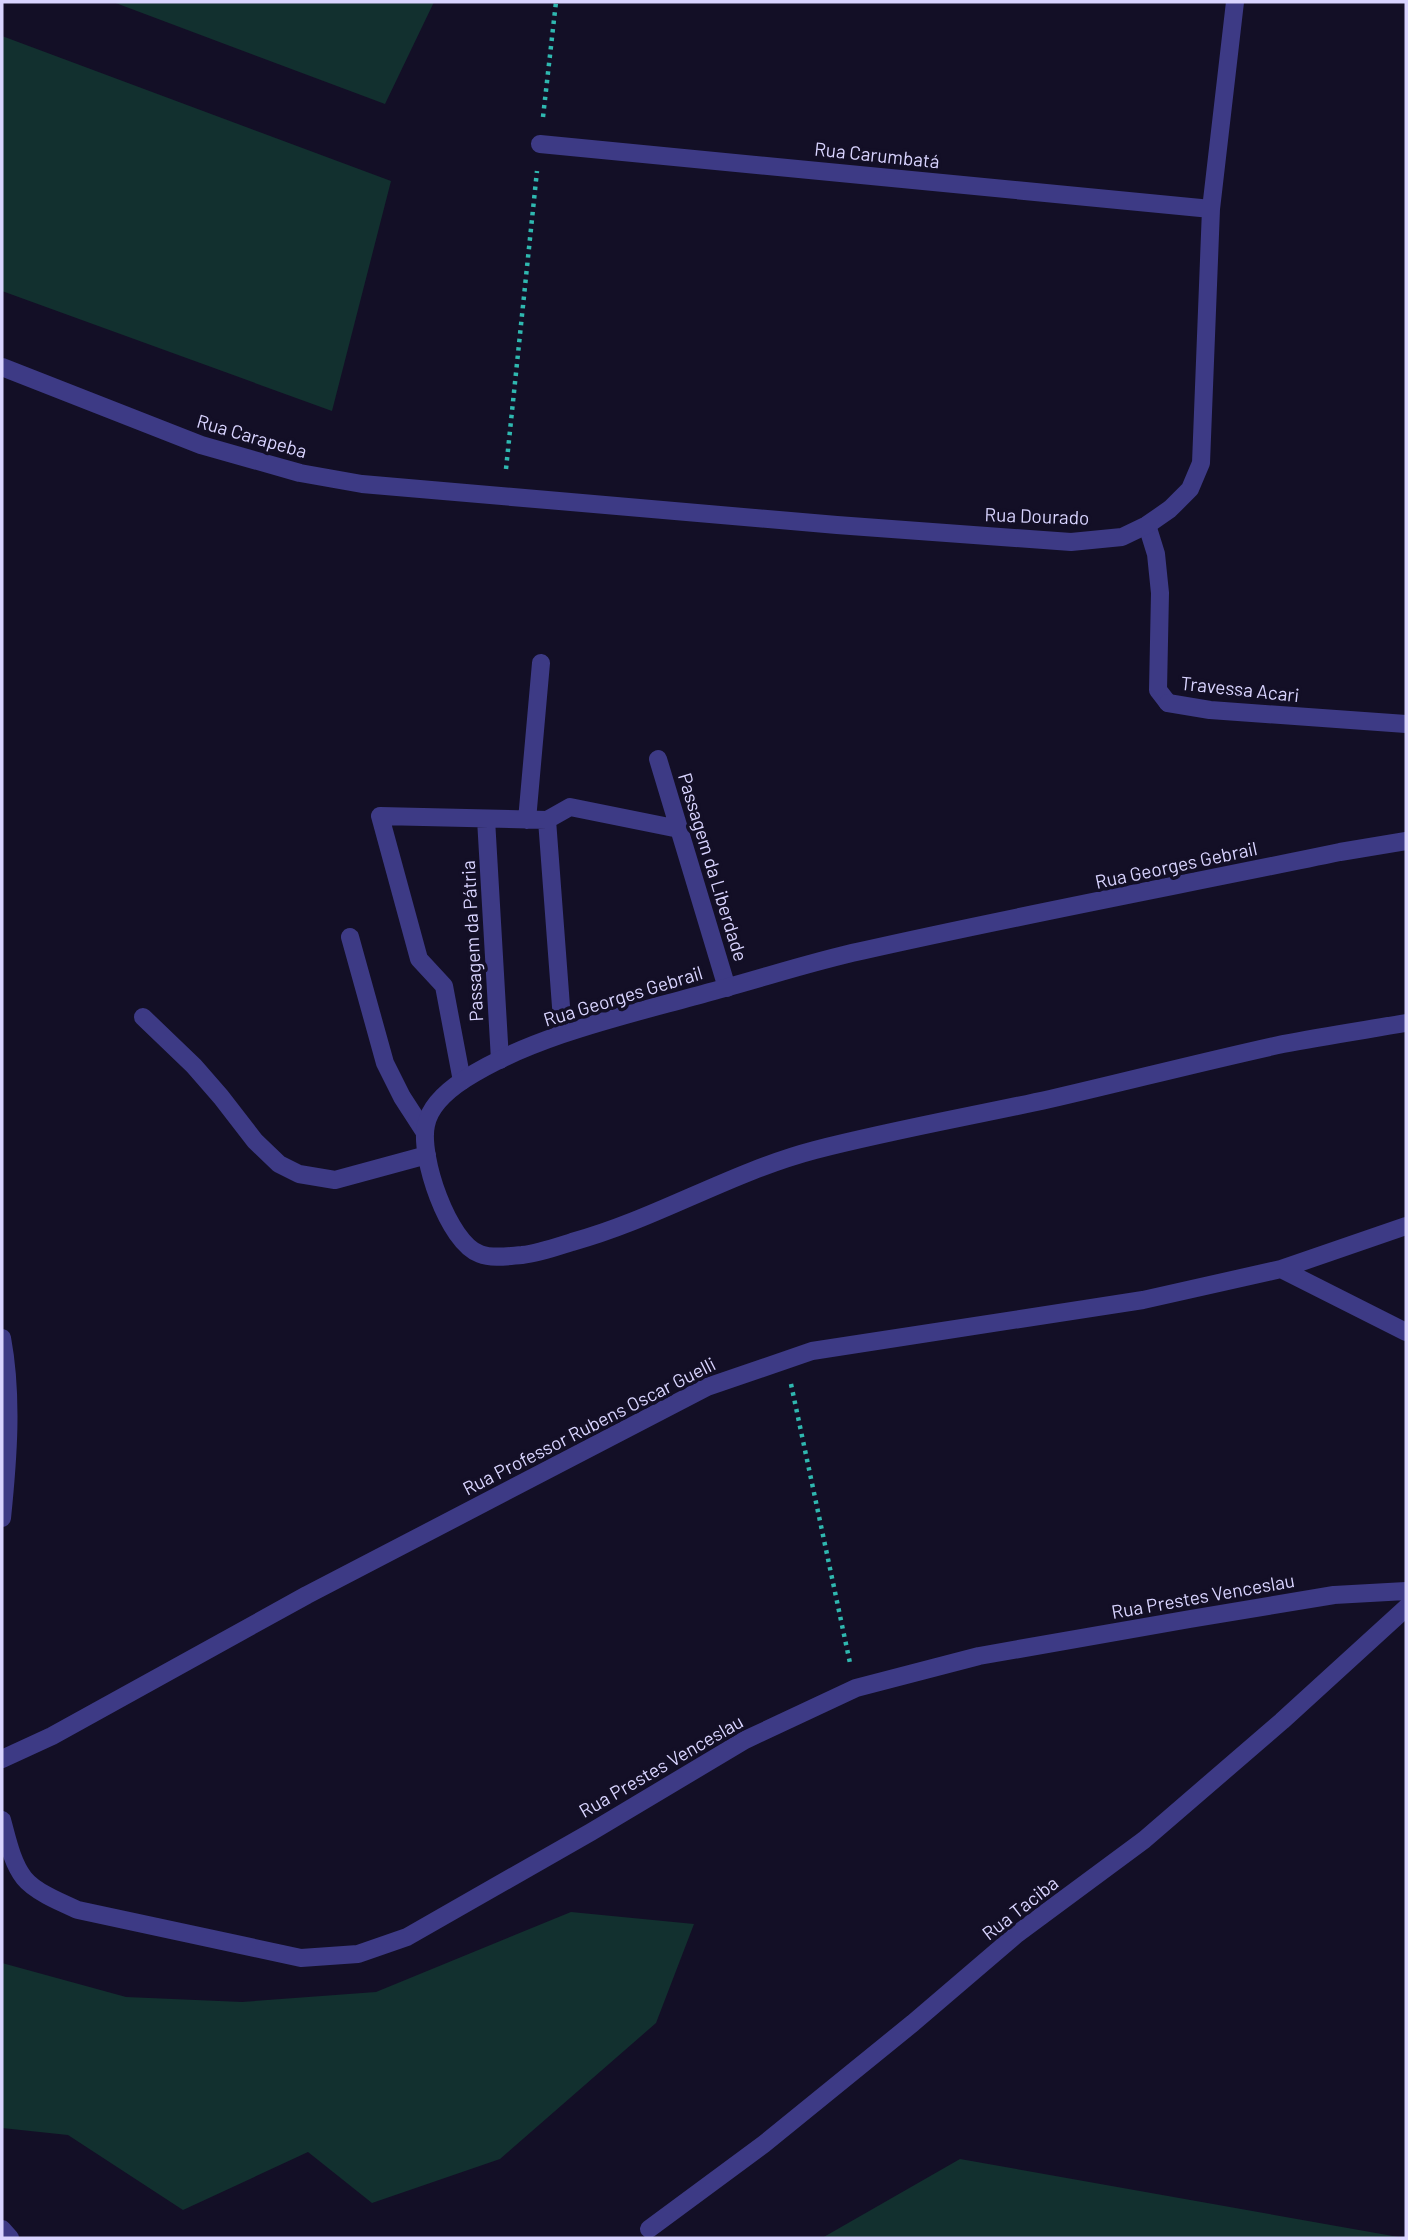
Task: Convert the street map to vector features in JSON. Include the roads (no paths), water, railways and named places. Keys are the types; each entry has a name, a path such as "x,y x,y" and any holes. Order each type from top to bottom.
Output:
{"street":[{"name":"Rua Dourado","path":"503,498 1071,541 1122,537 1147,526 1170,509 1190,489 1201,463 1211,209 1235,2"},
{"name":"Rua Carumbatá","path":"540,144 1211,209"},
{"name":"Rua Carapeba","path":"2,367 201,445 300,473 362,484 503,498"},
{"name":"Travessa Acari","path":"1147,526 1156,554 1160,593 1158,690 1168,703 1210,710 1406,724"},
{"path":"527,820 541,663"},
{"name":"Passagem da Liberdade","path":"658,759 727,988"},
{"path":"462,1081 444,986 419,960 380,816 547,820 570,807 679,829"},
{"name":"Passagem da Pátria","path":"486,819 500,1060"},
{"path":"547,820 563,1033"},
{"name":"Rua Georges Gebrail","path":"424,1131 431,1110 445,1094 462,1081 500,1060 563,1033 856,952 1340,852 1406,841"},
{"path":"350,937 386,1063 402,1097 424,1131 427,1155 439,1197 449,1219 470,1248 480,1254 502,1256 530,1254 584,1239 656,1214 722,1182 812,1151 1282,1045 1406,1023"},
{"path":"143,1017 194,1066 255,1141 279,1164 299,1174 335,1180 427,1155"},
{"name":"Rua Professor Rubens Oscar Guelli","path":"2,1759 52,1735 319,1588 695,1393 812,1351 1143,1300 1280,1269 1406,1226"},
{"path":"1280,1269 1406,1332"},
{"path":"2,1338 8,1462 2,1518"},
{"name":"Rua Prestes Venceslau","path":"2,1820 8,1846 24,1879 51,1897 78,1910 301,1958 358,1954 407,1937 745,1740 856,1688 979,1656 1164,1623 1334,1595 1406,1591"},
{"name":"Rua Taciba","path":"649,2229 764,2144 913,2024 1017,1934 1144,1840 1282,1721 1406,1608"},
{"path":"2,2229 10,2238"}]}
